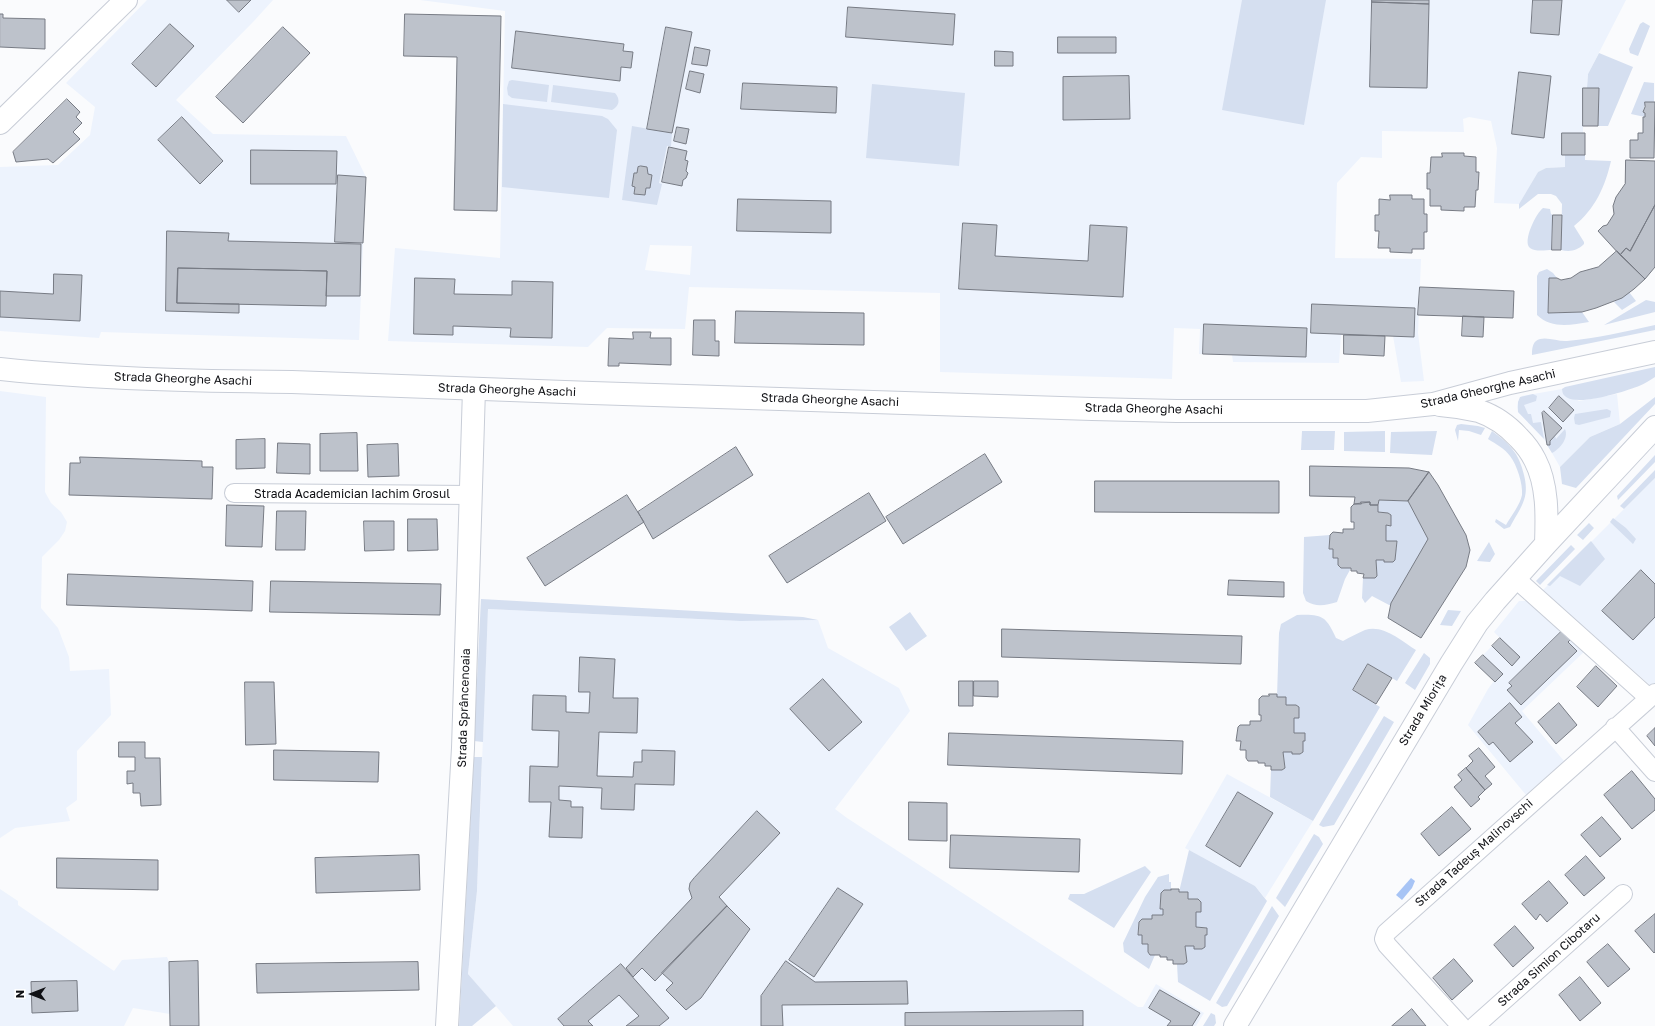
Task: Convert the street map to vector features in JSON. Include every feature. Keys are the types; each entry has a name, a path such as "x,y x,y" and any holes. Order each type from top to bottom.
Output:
{"main road":[{"path":"0,123 126,0"},
{"name":"Strada Gheorghe Asachi","path":"0,369 56,374 474,389 1177,411 1367,411 1432,404 1510,383 1655,352"},
{"name":"Strada Sprâncenoaia","path":"447,1026 463,748 474,389"},
{"path":"1432,404 1480,412 1499,420 1513,431 1525,444 1536,460 1544,490 1546,544"},
{"name":"Strada Miorița","path":"1235,1026 1450,664 1477,623 1515,578 1655,427"}],"street":[{"name":"Strada Academician Iachim Grosul","path":"234,493 470,495"},
{"path":"1515,578 1652,695"},
{"name":"Strada Tadeuș Malinovschi","path":"1461,1026 1387,946 1384,938 1386,933 1652,695"},
{"path":"1615,727 1655,772"},
{"name":"Strada Simion Cibotaru","path":"1475,1026 1623,894"}],"shaded area":[{"path":"147,0 273,0 176,100 213,134 346,136 366,177 359,340 101,332 99,338 0,331 0,167 58,165 90,135 95,107 66,83"},
{"path":"420,0 1626,0 1588,74 1587,88 1583,88 1583,133 1562,133 1562,154 1565,155 1565,167 1546,168 1538,172 1519,204 1494,203 1497,148 1491,121 1469,117 1463,119 1464,132 1382,131 1382,158 1361,157 1337,183 1335,258 1421,259 1418,333 1424,381 1401,382 1393,336 1341,335 1339,363 1233,362 1232,355 1199,354 1200,329 1174,328 1172,379 940,372 940,293 689,287 685,329 607,328 588,347 388,341 395,248 500,258 505,11","holes":["650,245 692,246 690,275 645,270"]},
{"path":"1242,0 1326,0 1304,125 1222,110"},
{"path":"1643,22 1650,26 1638,56 1630,53 1629,49 1640,24"},
{"path":"1599,53 1633,67 1608,126 1598,126 1599,88 1587,88 1588,74"},
{"path":"512,80 549,85 547,102 512,98 508,95 507,88 509,81"},
{"path":"1644,82 1654,83 1654,102 1646,102 1643,111 1645,113 1645,117 1631,114"},
{"path":"872,84 965,93 959,166 866,158"},
{"path":"553,85 615,93 619,100 616,107 612,110 551,102"},
{"path":"503,104 602,116 608,119 617,130 609,198 502,187"},
{"path":"632,126 672,133 671,146 667,146 659,183 662,184 657,205 622,200"},
{"path":"1565,155 1585,155 1585,160 1611,161 1606,180 1598,197 1588,212 1574,226 1584,244 1576,250 1570,251 1561,250 1562,204 1556,196 1551,194 1538,194 1519,209 1519,204 1538,172 1546,168 1565,167"},
{"path":"1543,208 1550,209 1551,214 1553,215 1552,250 1535,250 1530,248 1528,245 1531,228"},
{"path":"1547,269 1557,278 1549,279 1548,313 1582,312 1589,322 1562,325 1548,322 1537,315 1537,276 1539,272"},
{"path":"1629,292 1636,301 1622,310 1614,302"},
{"path":"1646,300 1655,302 1655,312 1604,325"},
{"path":"1655,325 1655,330 1532,355 1532,348 1539,339 1563,341 1578,340"},
{"path":"1655,367 1655,377 1639,386 1609,395 1583,400 1572,399 1565,396 1562,389 1565,387"},
{"path":"1562,389 1562,391 1579,401 1617,394 1620,424 1590,437 1560,467 1544,439 1518,412 1517,407 1522,396"},
{"path":"0,391 46,397 45,492 51,503 61,512 67,522 65,531 59,540 42,557 41,608 58,628 69,657 70,671 109,669 111,715 77,751 77,800 66,808 70,821 15,828 0,838"},
{"path":"1533,394 1537,396 1536,401 1524,405 1528,414 1531,414 1533,423 1541,422 1544,439 1518,412 1518,402 1520,397"},
{"path":"1655,397 1655,404 1576,488 1562,484 1560,467 1590,437 1620,424"},
{"path":"1607,409 1611,411 1610,417 1579,425 1575,424 1575,414"},
{"path":"1461,424 1485,428 1481,435 1469,431 1459,430 1458,441 1455,430 1457,425"},
{"path":"1565,429 1566,436 1563,443 1552,453 1547,445 1555,436 1556,439"},
{"path":"1302,431 1335,431 1334,450 1301,450"},
{"path":"1385,431 1385,452 1344,451 1344,432"},
{"path":"1437,431 1432,455 1390,453 1391,432"},
{"path":"1492,431 1504,440 1513,450 1522,467 1526,484 1525,497 1521,507 1510,527 1504,529 1495,522 1496,519 1506,525 1521,499 1522,486 1517,469 1508,453 1488,439"},
{"path":"1655,455 1655,462 1618,500 1617,496"},
{"path":"1655,470 1655,478 1624,509 1620,506"},
{"path":"1655,478 1655,685 1652,687 1583,626 1541,592"},
{"path":"1379,500 1408,501 1428,539 1391,606 1372,596 1365,603 1362,598 1363,578 1375,578 1377,576 1376,560 1393,562 1395,560 1397,541 1386,541 1386,525 1391,525 1391,515 1388,513 1378,512"},
{"path":"1613,518 1626,528 1636,539 1633,544 1610,522"},
{"path":"1589,523 1594,528 1583,540 1577,535"},
{"path":"1330,535 1329,548 1333,549 1333,557 1338,558 1338,565 1341,568 1351,568 1345,579 1337,602 1325,605 1314,605 1306,601 1303,593 1304,537"},
{"path":"1591,541 1605,559 1580,586 1560,576 1550,586 1547,585"},
{"path":"1489,542 1495,554 1490,562 1477,561"},
{"path":"1571,545 1575,549 1540,585 1536,581"},
{"path":"481,599 803,617 818,620 740,621 488,609 483,742 474,741"},
{"path":"1519,601 1527,601 1545,613 1586,650 1522,711 1564,761 1526,795 1468,725 1494,681 1475,663 1500,638 1494,632"},
{"path":"488,609 740,621 818,620 828,648 899,688 910,711 835,809 1138,1007 1143,1007 1156,984 1204,1013 1196,1026 513,1026 468,974 477,891"},
{"path":"1448,610 1461,611 1452,626 1440,625"},
{"path":"910,612 927,636 906,651 889,627"},
{"path":"1297,615 1312,615 1322,618 1329,625 1336,638 1343,641 1365,630 1379,629 1392,634 1416,650 1397,681 1368,664 1353,690 1380,707 1313,821 1270,797 1271,770 1282,770 1285,768 1283,752 1300,754 1303,752 1303,741 1294,733 1294,718 1299,717 1299,707 1296,705 1286,705 1286,697 1277,697 1279,633 1281,624"},
{"path":"1424,653 1430,658 1430,664 1415,690 1405,683"},
{"path":"1384,716 1394,722 1334,825 1323,827 1319,825"},
{"path":"474,757 482,757 477,891 468,974 496,1006 472,1026 459,1026"},
{"path":"1227,774 1313,821 1265,898 1255,886 1185,848"},
{"path":"1314,834 1319,837 1323,844 1285,907 1276,898"},
{"path":"1189,850 1255,886 1267,901 1210,1001 1178,982 1177,964 1184,964 1187,962 1185,946 1194,946 1194,949 1202,948 1205,935 1207,935 1207,928 1196,927 1188,899 1188,892 1179,892"},
{"path":"1145,866 1151,872 1114,928 1068,899 1070,894 1084,894"},
{"path":"1169,874 1171,890 1164,890 1161,894 1160,909 1163,909 1163,915 1152,919 1138,929 1138,935 1142,935 1142,944 1148,944 1148,952 1150,955 1155,955 1149,969 1124,952 1123,943 1145,897 1158,877"},
{"path":"0,889 18,901 18,905 114,971 122,960 167,957 169,962 198,961 170,1014 133,1008 124,1026 0,1026"},
{"path":"1272,906 1279,916 1227,1006 1222,1007 1216,1003"},
{"path":"1211,1013 1215,1015 1216,1023 1214,1026 1203,1026"}],"water":[{"path":"1411,878 1415,881 1412,888 1402,900 1396,895"}],"building":[{"path":"227,0 251,0 239,12"},
{"path":"1372,0 1429,0 1429,4 1372,2"},
{"path":"1533,0 1562,0 1559,35 1531,33"},
{"path":"1372,2 1429,4 1427,88 1370,87"},
{"path":"848,7 955,14 953,45 846,37"},
{"path":"0,14 3,14 3,18 45,19 45,49 0,47"},
{"path":"405,14 501,16 497,211 454,210 457,57 404,56"},
{"path":"170,24 194,46 156,87 132,64"},
{"path":"283,27 310,53 243,123 216,97"},
{"path":"666,27 692,32 672,133 647,129"},
{"path":"516,31 624,44 623,51 633,52 631,68 621,67 620,81 512,68"},
{"path":"1058,37 1116,37 1116,53 1058,53"},
{"path":"695,47 710,50 707,66 692,64"},
{"path":"995,51 1013,52 1013,66 995,66"},
{"path":"690,71 704,74 700,93 686,89"},
{"path":"1519,72 1551,76 1544,138 1512,134"},
{"path":"1129,76 1130,119 1063,120 1063,77"},
{"path":"743,83 837,87 836,113 741,109"},
{"path":"1583,88 1599,88 1598,126 1583,126"},
{"path":"67,99 80,112 76,117 82,123 73,132 80,139 53,163 48,159 16,162 13,152"},
{"path":"1645,102 1655,102 1654,158 1630,158 1630,140 1638,140 1638,133 1643,133 1643,117 1645,117 1645,113 1643,112"},
{"path":"182,117 223,161 200,184 158,140"},
{"path":"677,127 689,129 686,144 674,141"},
{"path":"1562,133 1585,133 1585,155 1562,155"},
{"path":"669,147 687,151 685,160 688,161 686,171 688,173 686,178 683,180 682,186 662,182"},
{"path":"251,150 337,151 336,184 251,184"},
{"path":"1442,153 1464,153 1464,156 1476,157 1476,172 1479,172 1475,207 1464,207 1464,211 1441,210 1441,206 1430,206 1430,189 1427,189 1427,173 1430,173 1431,157 1442,157"},
{"path":"1626,160 1655,161 1655,205 1630,251 1626,248 1620,255 1598,231 1603,226 1607,225 1614,214 1613,206 1616,197 1625,184"},
{"path":"638,167 647,167 648,174 652,175 650,188 646,188 645,195 634,194 635,187 632,186 634,173 637,173"},
{"path":"338,175 366,177 363,243 335,242"},
{"path":"1390,195 1412,195 1412,199 1424,199 1424,214 1427,214 1427,232 1424,232 1424,249 1412,249 1412,253 1390,252 1390,248 1378,248 1379,231 1375,231 1375,215 1379,215 1379,199 1390,200"},
{"path":"738,199 831,201 831,233 737,231"},
{"path":"1655,205 1655,267 1645,279 1620,255 1626,248 1630,251"},
{"path":"1553,215 1562,215 1561,250 1552,250"},
{"path":"963,223 997,225 995,256 1088,261 1090,225 1127,227 1123,297 959,289"},
{"path":"167,231 229,233 228,241 361,244 360,296 326,296 327,271 178,268 177,303 239,304 239,313 166,311"},
{"path":"1617,251 1645,279 1634,289 1622,298 1582,312 1548,313 1549,278 1557,278 1561,280 1571,278 1580,272 1598,267"},
{"path":"178,268 327,271 326,306 177,303"},
{"path":"54,274 82,275 80,321 0,317 0,291 53,294"},
{"path":"415,278 455,279 454,294 512,295 512,281 553,282 552,338 510,337 511,328 453,326 453,335 414,334"},
{"path":"1420,287 1514,291 1513,318 1418,315"},
{"path":"1312,304 1415,308 1414,337 1311,333"},
{"path":"736,311 864,313 864,345 735,343"},
{"path":"1463,316 1484,317 1483,337 1462,336"},
{"path":"694,320 715,320 715,341 719,341 719,356 693,355"},
{"path":"1204,324 1307,328 1306,357 1203,354"},
{"path":"633,332 651,332 650,338 671,338 671,365 619,363 619,366 608,366 609,338 633,339"},
{"path":"1344,335 1385,336 1384,356 1344,354"},
{"path":"1559,396 1574,410 1563,422 1549,408"},
{"path":"1544,411 1562,428 1550,441 1550,445 1547,445 1542,413"},
{"path":"357,433 358,471 320,471 320,434"},
{"path":"265,439 265,468 236,469 236,440"},
{"path":"278,443 310,444 310,474 277,473"},
{"path":"398,444 399,476 368,477 367,445"},
{"path":"736,447 753,475 653,539 638,512"},
{"path":"985,454 1002,482 903,544 886,517"},
{"path":"80,457 202,461 202,467 213,467 212,499 69,495 70,463 80,463"},
{"path":"1310,466 1409,468 1429,472 1408,501 1379,500 1378,505 1370,505 1370,502 1354,504 1355,497 1310,496"},
{"path":"1429,472 1466,535 1470,550 1466,567 1421,638 1388,618 1391,603 1428,539 1408,501"},
{"path":"1095,481 1279,481 1279,513 1095,512"},
{"path":"869,493 886,521 787,583 769,556"},
{"path":"627,495 644,522 545,586 527,558"},
{"path":"1361,502 1370,502 1370,505 1378,505 1378,512 1388,513 1391,515 1391,526 1386,525 1386,541 1397,541 1395,560 1393,562 1376,560 1377,576 1375,578 1363,578 1364,574 1357,573 1357,571 1351,571 1351,568 1341,568 1338,565 1338,558 1333,558 1333,549 1329,549 1330,535 1333,532 1343,533 1343,529 1354,529 1354,522 1351,522 1351,507 1354,504 1361,504"},
{"path":"227,505 264,506 262,547 226,546"},
{"path":"277,511 306,511 305,550 276,550"},
{"path":"408,519 437,519 438,550 408,551"},
{"path":"364,521 394,521 394,550 365,551"},
{"path":"1641,570 1655,584 1655,617 1633,640 1602,611"},
{"path":"68,574 253,581 252,611 67,605"},
{"path":"1229,580 1284,582 1284,597 1228,595"},
{"path":"271,581 441,584 440,615 270,612"},
{"path":"1002,629 1242,636 1241,664 1002,657"},
{"path":"1562,631 1572,638 1568,642 1577,651 1521,705 1507,690 1512,686 1509,683"},
{"path":"1500,638 1520,657 1512,666 1492,646"},
{"path":"1483,655 1503,674 1495,682 1475,663"},
{"path":"580,657 615,659 613,698 638,698 637,733 599,732 597,776 633,777 634,762 642,762 642,750 675,751 674,785 635,784 634,810 601,809 602,788 559,786 559,800 571,801 571,807 583,807 582,838 549,837 551,802 529,802 530,766 558,767 559,731 532,730 533,695 566,696 566,712 589,713 590,692 579,692"},
{"path":"1368,664 1392,678 1376,704 1353,690"},
{"path":"1596,666 1617,686 1598,707 1577,687"},
{"path":"823,679 862,722 829,751 790,709"},
{"path":"959,681 973,681 973,706 959,706"},
{"path":"974,681 998,681 998,697 974,696"},
{"path":"245,682 274,682 276,744 246,745"},
{"path":"1269,694 1277,694 1277,697 1286,697 1286,705 1296,705 1299,707 1299,718 1294,718 1294,733 1305,733 1303,752 1300,754 1292,754 1292,752 1283,752 1285,768 1282,770 1271,770 1271,766 1265,766 1265,763 1248,761 1246,758 1246,750 1240,750 1241,741 1236,741 1238,727 1240,725 1250,725 1250,721 1261,721 1261,715 1259,715 1259,699 1262,696 1269,696"},
{"path":"1510,703 1522,717 1515,723 1533,742 1510,762 1493,742 1489,745 1478,732"},
{"path":"1559,703 1577,725 1556,744 1538,722"},
{"path":"1655,728 1655,746 1647,736"},
{"path":"949,733 1183,741 1182,774 948,765"},
{"path":"119,742 145,742 145,758 160,758 161,805 141,806 140,793 133,793 133,783 127,784 127,771 135,771 135,757 119,757"},
{"path":"1479,748 1495,767 1485,776 1492,784 1485,790 1466,768 1473,761 1469,756"},
{"path":"274,750 379,752 378,782 274,780"},
{"path":"1466,768 1485,790 1478,797 1480,799 1471,807 1454,787 1462,780 1458,775"},
{"path":"1632,771 1655,799 1655,810 1632,829 1604,795"},
{"path":"1238,792 1273,813 1240,867 1206,846"},
{"path":"909,802 947,803 947,841 909,840"},
{"path":"1452,807 1471,829 1439,856 1421,834"},
{"path":"757,811 780,833 719,897 727,906 655,981 642,968 633,977 626,968 692,898 689,889 690,883"},
{"path":"1602,817 1621,839 1600,857 1581,835"},
{"path":"951,835 1080,839 1079,872 950,868"},
{"path":"419,855 420,890 316,893 315,858"},
{"path":"1586,856 1605,878 1584,896 1565,875"},
{"path":"57,858 158,860 158,890 57,888"},
{"path":"1549,881 1568,903 1547,922 1540,914 1536,920 1522,904"},
{"path":"838,888 863,904 814,977 789,960"},
{"path":"1179,889 1179,892 1188,892 1188,899 1198,899 1201,902 1201,912 1196,912 1196,927 1207,928 1207,935 1205,935 1205,947 1202,949 1194,949 1194,946 1185,946 1187,962 1184,964 1173,964 1173,960 1167,960 1167,957 1150,955 1148,952 1148,944 1142,944 1142,935 1138,935 1139,922 1142,919 1152,919 1152,915 1163,915 1163,909 1160,909 1161,893 1164,890"},
{"path":"727,906 750,929 701,998 686,1010 666,990 673,983 662,973"},
{"path":"1655,914 1655,952 1654,953 1635,931"},
{"path":"1515,926 1534,948 1513,967 1494,945"},
{"path":"1608,944 1630,969 1608,987 1587,962"},
{"path":"1454,959 1473,981 1452,1000 1433,978"},
{"path":"198,961 199,1026 170,1026 169,962"},
{"path":"786,961 815,982 907,981 908,1004 782,1005 783,1026 761,1026 761,996"},
{"path":"418,962 419,990 257,993 256,964"},
{"path":"621,964 669,1018 659,1026 626,1026 639,1016 619,995 588,1021 593,1026 564,1026 558,1019"},
{"path":"1580,977 1601,1003 1580,1021 1559,995"},
{"path":"77,981 78,1011 32,1013 31,982"},
{"path":"1160,990 1200,1013 1192,1026 1167,1026 1171,1021 1149,1008"},
{"path":"1412,1009 1426,1026 1392,1026"},
{"path":"1083,1011 1083,1026 905,1026 905,1013"}]}
